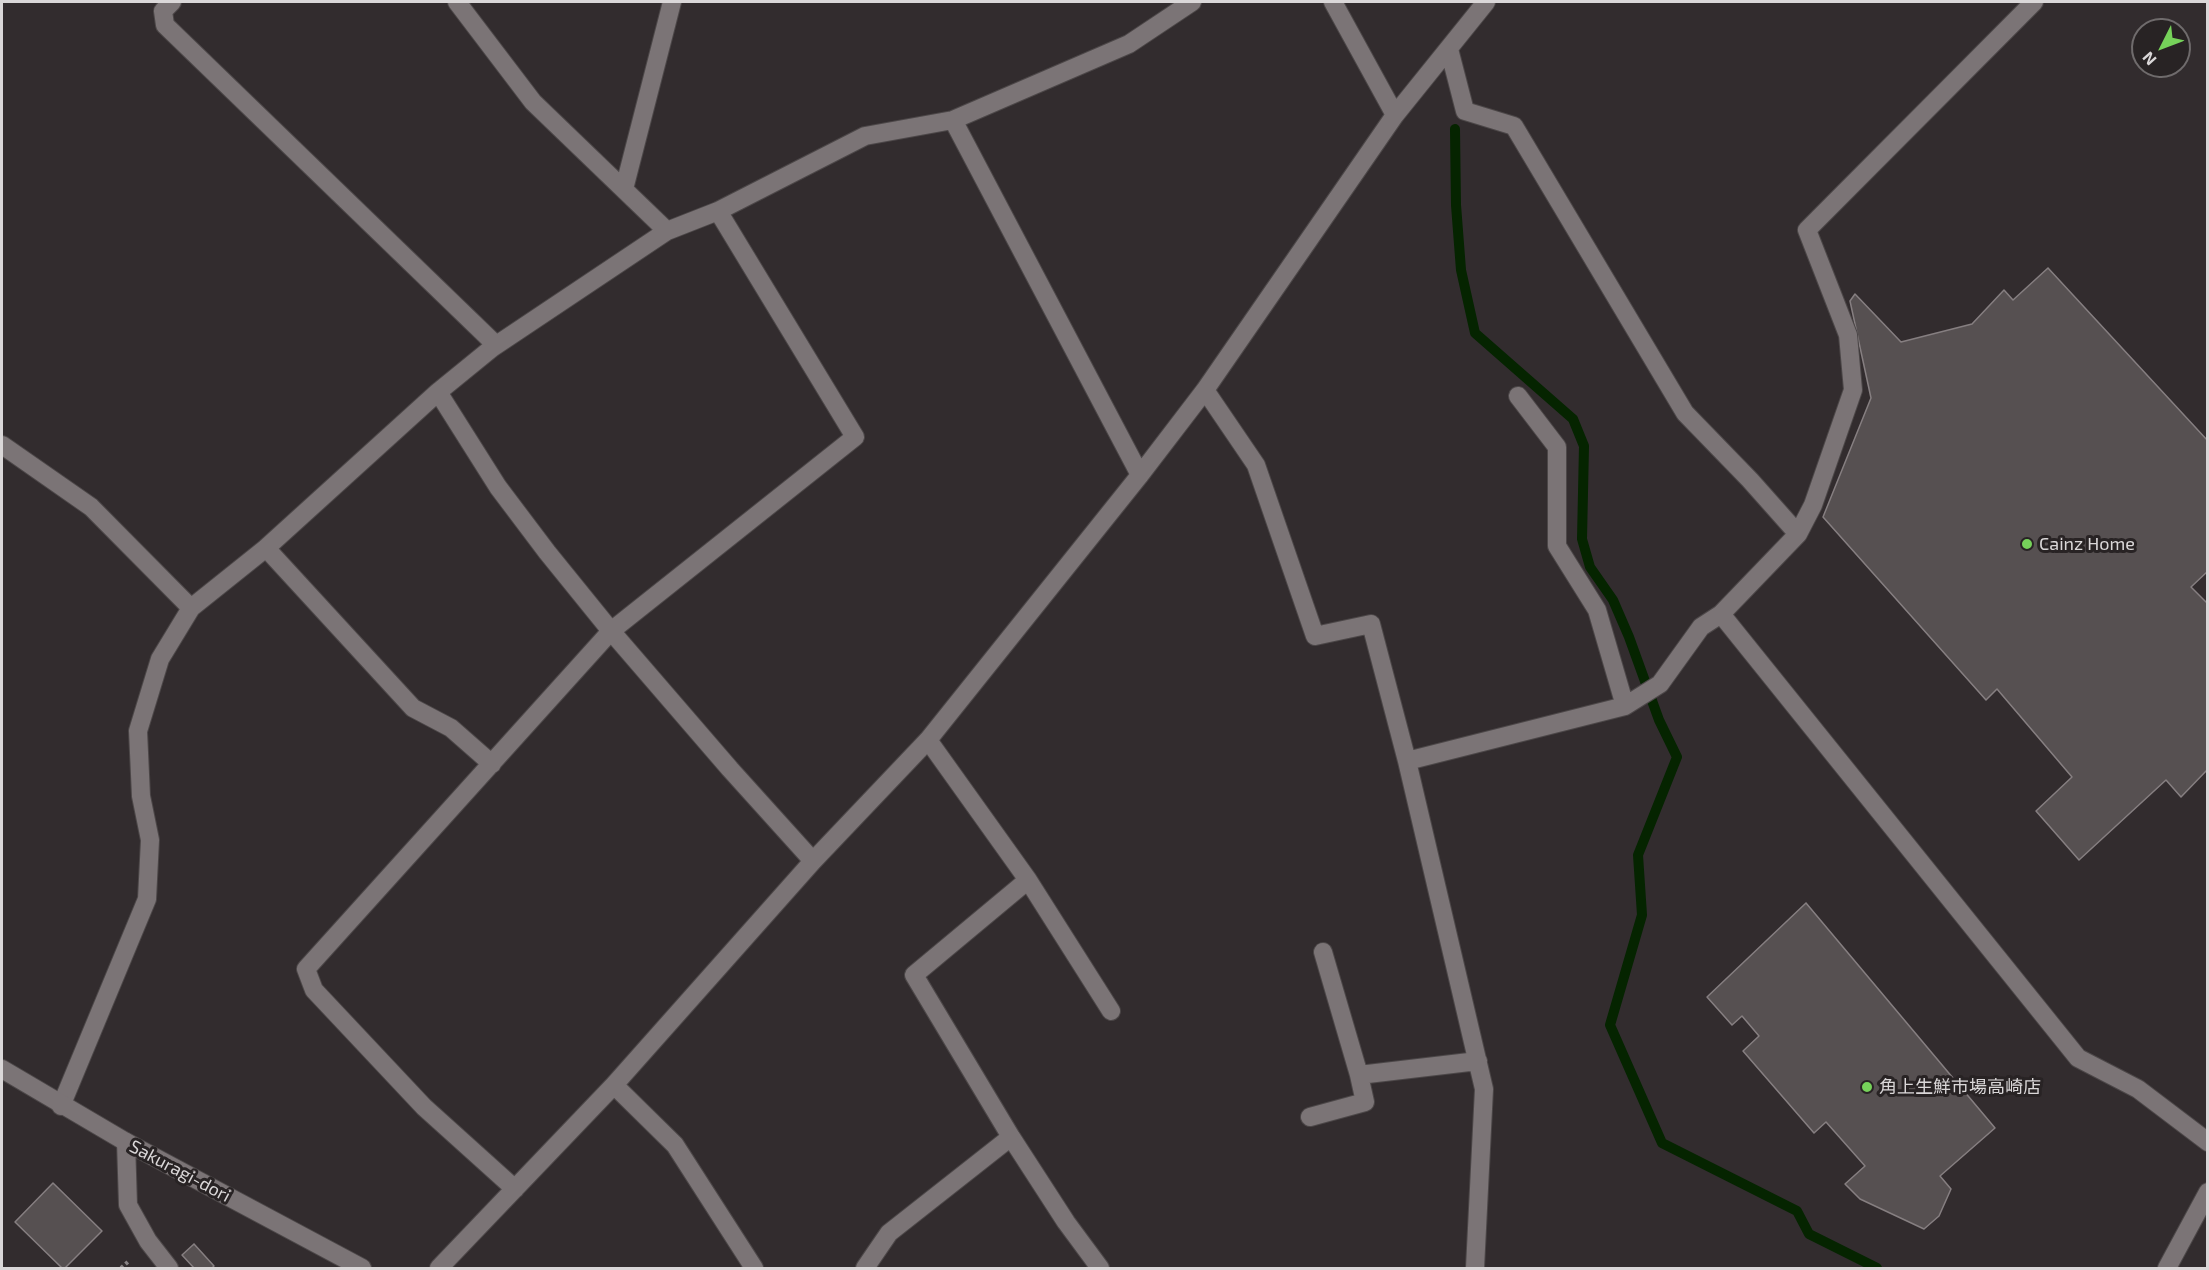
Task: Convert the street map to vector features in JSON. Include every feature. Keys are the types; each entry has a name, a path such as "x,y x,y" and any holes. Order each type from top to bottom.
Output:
{"street":[{"path":"172,2 163,11 165,26 496,345"},
{"path":"457,2 533,102 667,231"},
{"path":"624,189 672,2"},
{"path":"61,1106 147,899 150,840 141,796 138,732 160,659 191,608 266,548 438,392 496,345 667,231 718,211 865,136 953,120 1129,44 1192,2"},
{"path":"1333,2 1395,115"},
{"path":"439,1269 614,1085 813,861 928,740 1205,390 1395,115 1486,2"},
{"path":"1407,761 1625,706 1660,684 1701,627 1721,614 1798,534 1813,505 1853,390 1848,335 1807,230 2034,2"},
{"path":"1449,49 1465,111 1514,126 1685,413 1798,534"},
{"path":"953,120 1140,475"},
{"path":"515,1189 424,1107 314,990 306,969 611,631 855,437 718,211"},
{"path":"1205,390 1256,465 1315,636 1371,624 1407,761 1484,1089 1475,1269"},
{"path":"438,392 498,488 611,631 813,861"},
{"path":"1518,396 1557,447 1557,546 1597,610 1625,706"},
{"path":"2,445 91,507 191,608"},
{"path":"266,548 413,708 451,728 492,764"},
{"path":"1721,614 2078,1058 2138,1089 2208,1142"},
{"path":"928,740 1029,880 1111,1011"},
{"path":"1029,880 914,975 1011,1137 1066,1222 1100,1269"},
{"path":"1310,1117 1365,1102 1323,952"},
{"path":"1359,1075 1478,1061"},
{"name":"Sakuragi-dori","path":"2,1069 61,1106 362,1269"},
{"path":"614,1085 675,1145 754,1269"},
{"path":"865,1269 889,1233 1011,1137"},
{"path":"126,1142 128,1205 148,1241 169,1269"},
{"path":"2167,1269 2208,1191"}],"building":[{"name":"Cainz Home","path":"2048,268 2208,441 2208,571 2191,587 2208,604 2208,769 2181,797 2166,780 2079,860 2036,811 2072,777 1997,689 1986,700 1823,517 1871,398 1850,301 1855,294 1901,342 1972,324 2004,290 2013,300"},
{"name":"角上生鮮市場高崎店","path":"1806,903 1995,1128 1940,1176 1951,1189 1939,1216 1924,1229 1860,1199 1845,1184 1865,1166 1826,1122 1814,1133 1743,1051 1759,1036 1742,1016 1732,1025 1707,997"},
{"path":"53,1183 102,1231 65,1268 62,1268 15,1222"},
{"path":"194,1244 214,1266 212,1268 194,1268 182,1255"}],"waterway":[{"path":"1455,129 1456,205 1461,270 1475,333 1573,419 1584,446 1582,539 1590,567 1613,600 1659,720 1677,757 1638,855 1642,915 1610,1025 1662,1143 1797,1211 1809,1234 1877,1268"}],"place":[{"name":"Cainz Home","path":"2027,544"},
{"name":"角上生鮮市場高崎店","path":"1867,1087"}]}
